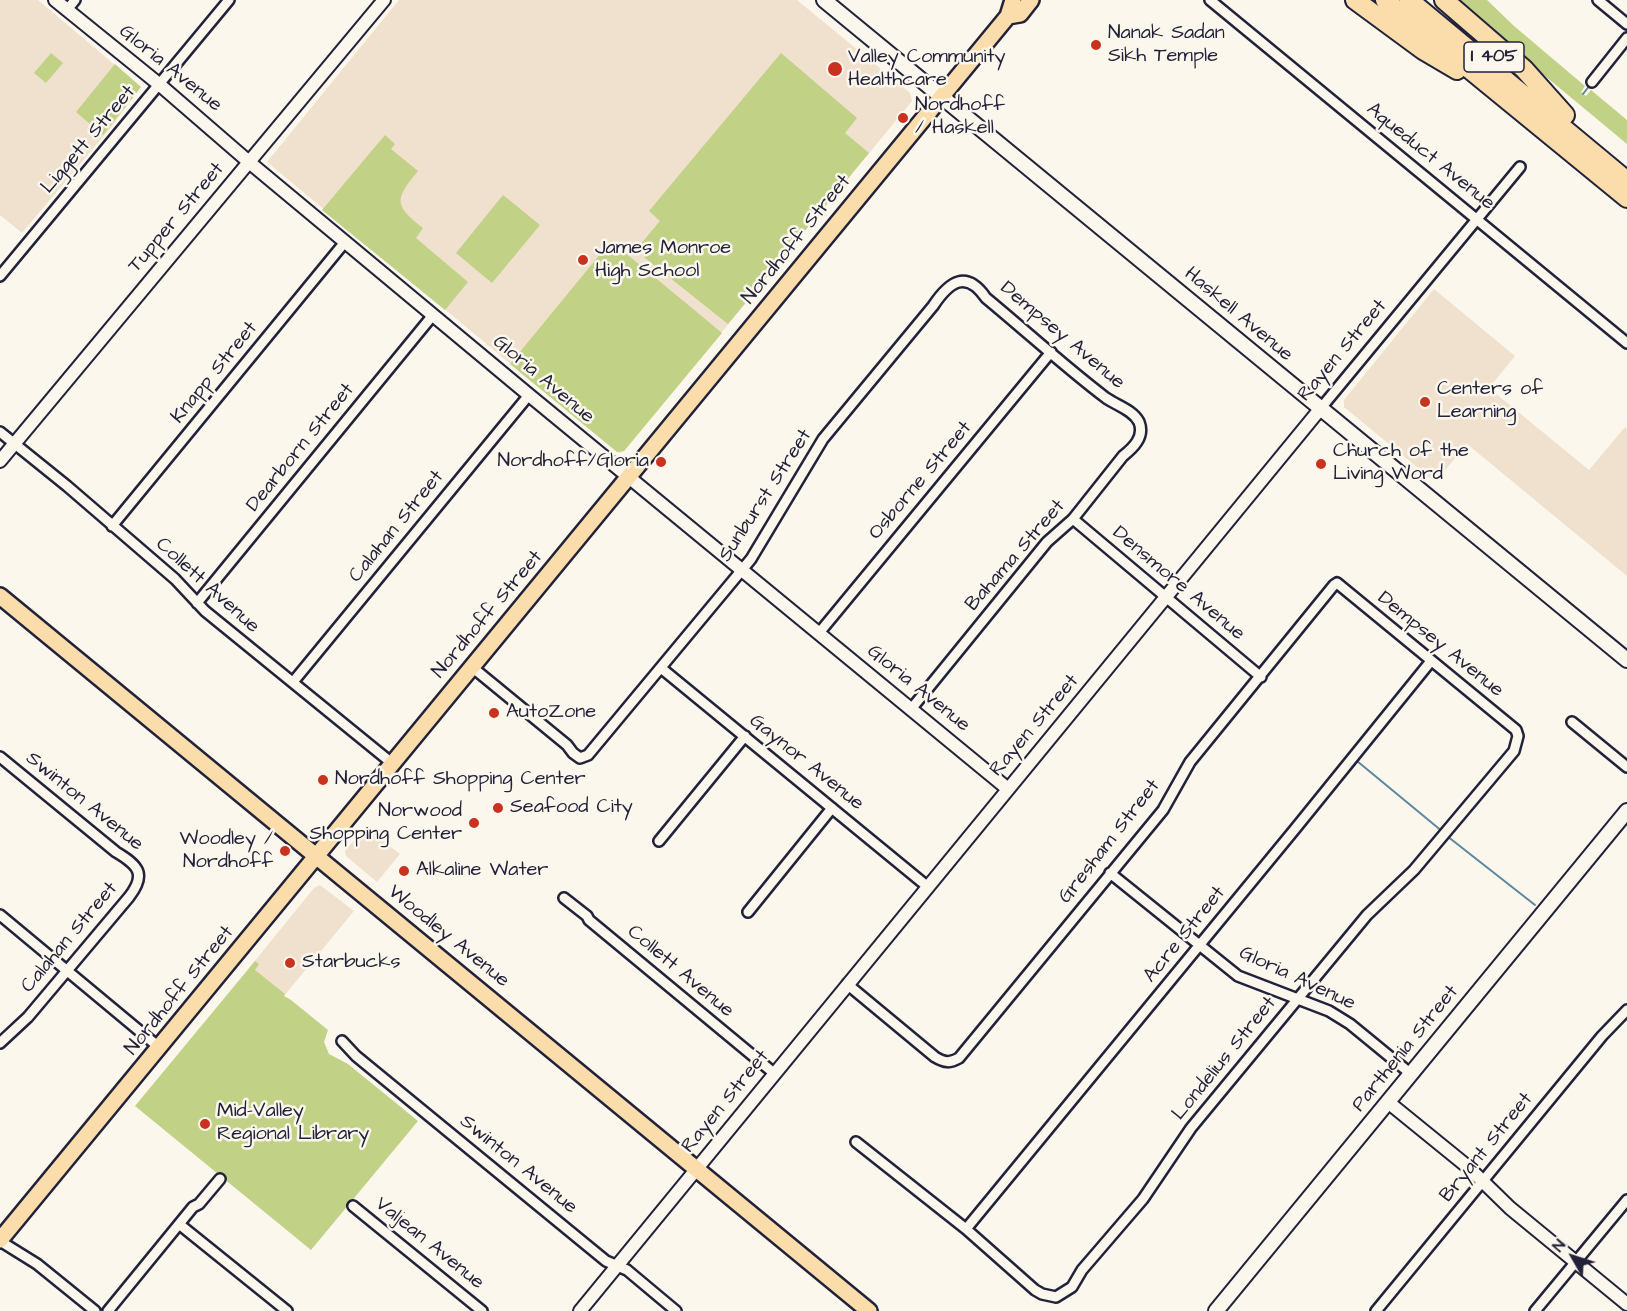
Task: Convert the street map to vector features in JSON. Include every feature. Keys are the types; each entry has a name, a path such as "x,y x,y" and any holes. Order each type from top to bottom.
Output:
{"highway":[{"path":"1355,0 1423,50 1493,88"},
{"name":"I 405","path":"1385,0 1627,198"},
{"path":"1400,0 1627,187"},
{"path":"1409,0 1627,181"},
{"name":"I 405","path":"1424,0 1627,168"},
{"path":"1444,0 1524,69 1565,115"}],"main road":[{"name":"Haskell Avenue","path":"824,0 1627,660"},
{"name":"Nordhoff Street","path":"0,1241 1008,16 1012,0"},
{"name":"Nordhoff Street","path":"1008,16 1020,14 1031,0"},
{"name":"Woodley Avenue","path":"0,596 869,1311"},
{"name":"Parthenia Street","path":"1216,1311 1627,811"}],"street":[{"name":"Gloria Avenue","path":"55,0 71,5 249,162 1008,789"},
{"name":"Liggett Street","path":"0,276 229,0"},
{"name":"Tupper Street","path":"0,461 384,0"},
{"name":"Aqueduct Avenue","path":"1210,0 1627,343"},
{"path":"1598,0 1627,24"},
{"path":"1592,82 1627,38"},
{"name":"Rayen Street","path":"580,1311 1520,167"},
{"name":"Knapp Street","path":"112,526 345,242"},
{"name":"Dempsey Avenue","path":"958,281 974,285 986,298 1107,398 1130,413 1140,425"},
{"name":"Sunburst Street","path":"472,667 580,758 591,752 751,559 823,439 944,290 958,281"},
{"name":"Dearborn Street","path":"197,603 433,315"},
{"name":"Osborne Street","path":"819,633 1051,352"},
{"name":"Calahan Street","path":"293,682 529,395"},
{"name":"Bahama Street","path":"912,708 1047,542 1073,519 1123,456 1136,444 1140,435 1140,425"},
{"name":"Collett Avenue","path":"0,432 175,579 197,603 393,764"},
{"name":"Densmore Avenue","path":"1073,519 1261,677"},
{"name":"Dempsey Avenue","path":"1338,583 1347,593 1508,722 1516,730 1518,736"},
{"name":"Gresham Street","path":"847,984 942,1061 952,1062 966,1051 1163,810 1190,762 1334,585 1338,583"},
{"name":"Acre Street","path":"966,1229 1431,661"},
{"name":"Gaynor Avenue","path":"661,668 928,886"},
{"path":"1572,722 1627,767"},
{"path":"659,840 745,736"},
{"name":"Londelius Street","path":"966,1229 1042,1294 1056,1297 1072,1287 1082,1270 1143,1199 1191,1128 1367,915 1414,870 1501,763 1514,751 1518,736"},
{"name":"Swinton Avenue","path":"0,757 116,852 127,858 136,867 139,879"},
{"path":"748,912 832,808"},
{"name":"Gloria Avenue","path":"1110,873 1238,976 1342,1018 1410,1074"},
{"name":"Calahan Street","path":"0,1043 22,1023 129,897 139,879"},
{"name":"Collett Avenue","path":"564,898 775,1074"},
{"path":"0,915 160,1048"},
{"name":"Bryant Street","path":"1376,1311 1602,1036 1627,1010"},
{"name":"Swinton Avenue","path":"342,1041 606,1261 627,1270 676,1311"},
{"path":"1388,1102 1468,1167 1510,1208 1627,1304"},
{"path":"855,1142 966,1229"},
{"path":"108,1311 179,1224 220,1179"},
{"path":"1536,1311 1627,1200"},
{"name":"Valjean Avenue","path":"353,1206 483,1311"},
{"path":"179,1224 287,1311"},
{"path":"0,1241 37,1264 95,1311"}],"shaded area":[{"path":"0,0 38,0 141,87 112,126 22,233 0,215"},
{"name":"James Monroe High School","path":"399,0 797,0 910,93 912,101 621,453 267,162"},
{"name":"Centers of Learning","path":"1434,289 1515,356 1489,388 1589,470 1625,427 1627,429 1627,576 1467,444 1435,482 1344,407 1344,400"},
{"path":"365,827 400,854 377,882 346,856 345,851"},
{"path":"320,885 354,911 284,996 249,968 314,888"}],"green space":[{"path":"1460,0 1487,0 1585,86 1581,92 1586,96 1591,90 1627,120 1627,144 1527,61"},
{"path":"51,53 63,63 46,83 34,73"},
{"path":"781,53 857,118 845,133 869,153 728,324 645,258 639,246 660,221 649,211"},
{"path":"115,64 141,87 103,135 76,112"},
{"path":"385,135 395,144 391,149 418,171 401,196 402,208 423,228 416,238 468,282 445,310 322,210"},
{"path":"503,195 540,225 492,283 456,253"},
{"path":"611,241 722,333 624,451 617,452 510,364"},
{"path":"255,961 259,964 255,970 328,1030 324,1042 329,1054 348,1064 418,1121 311,1250 135,1106"}],"waterway":[{"path":"1583,94 1590,85"},
{"path":"1357,761 1443,832"},
{"path":"1447,836 1535,905"}],"place":[{"name":"Nanak Sadan Sikh Temple","path":"1096,45"},
{"name":"Valley Community Healthcare","path":"835,69"},
{"name":"Nordhoff / Haskell","path":"903,118"},
{"name":"James Monroe High School","path":"583,260"},
{"name":"Centers of Learning","path":"1425,402"},
{"name":"Nordhoff/Gloria","path":"661,462"},
{"name":"Church of the Living Word","path":"1321,464"},
{"name":"AutoZone","path":"494,713"},
{"name":"Nordhoff Shopping Center","path":"323,780"},
{"name":"Seafood City","path":"498,808"},
{"name":"Norwood Shopping Center","path":"474,823"},
{"name":"Woodley / Nordhoff","path":"285,851"},
{"name":"Alkaline Water","path":"404,871"},
{"name":"Starbucks","path":"290,963"},
{"name":"Mid-Valley Regional Library","path":"205,1124"}]}
